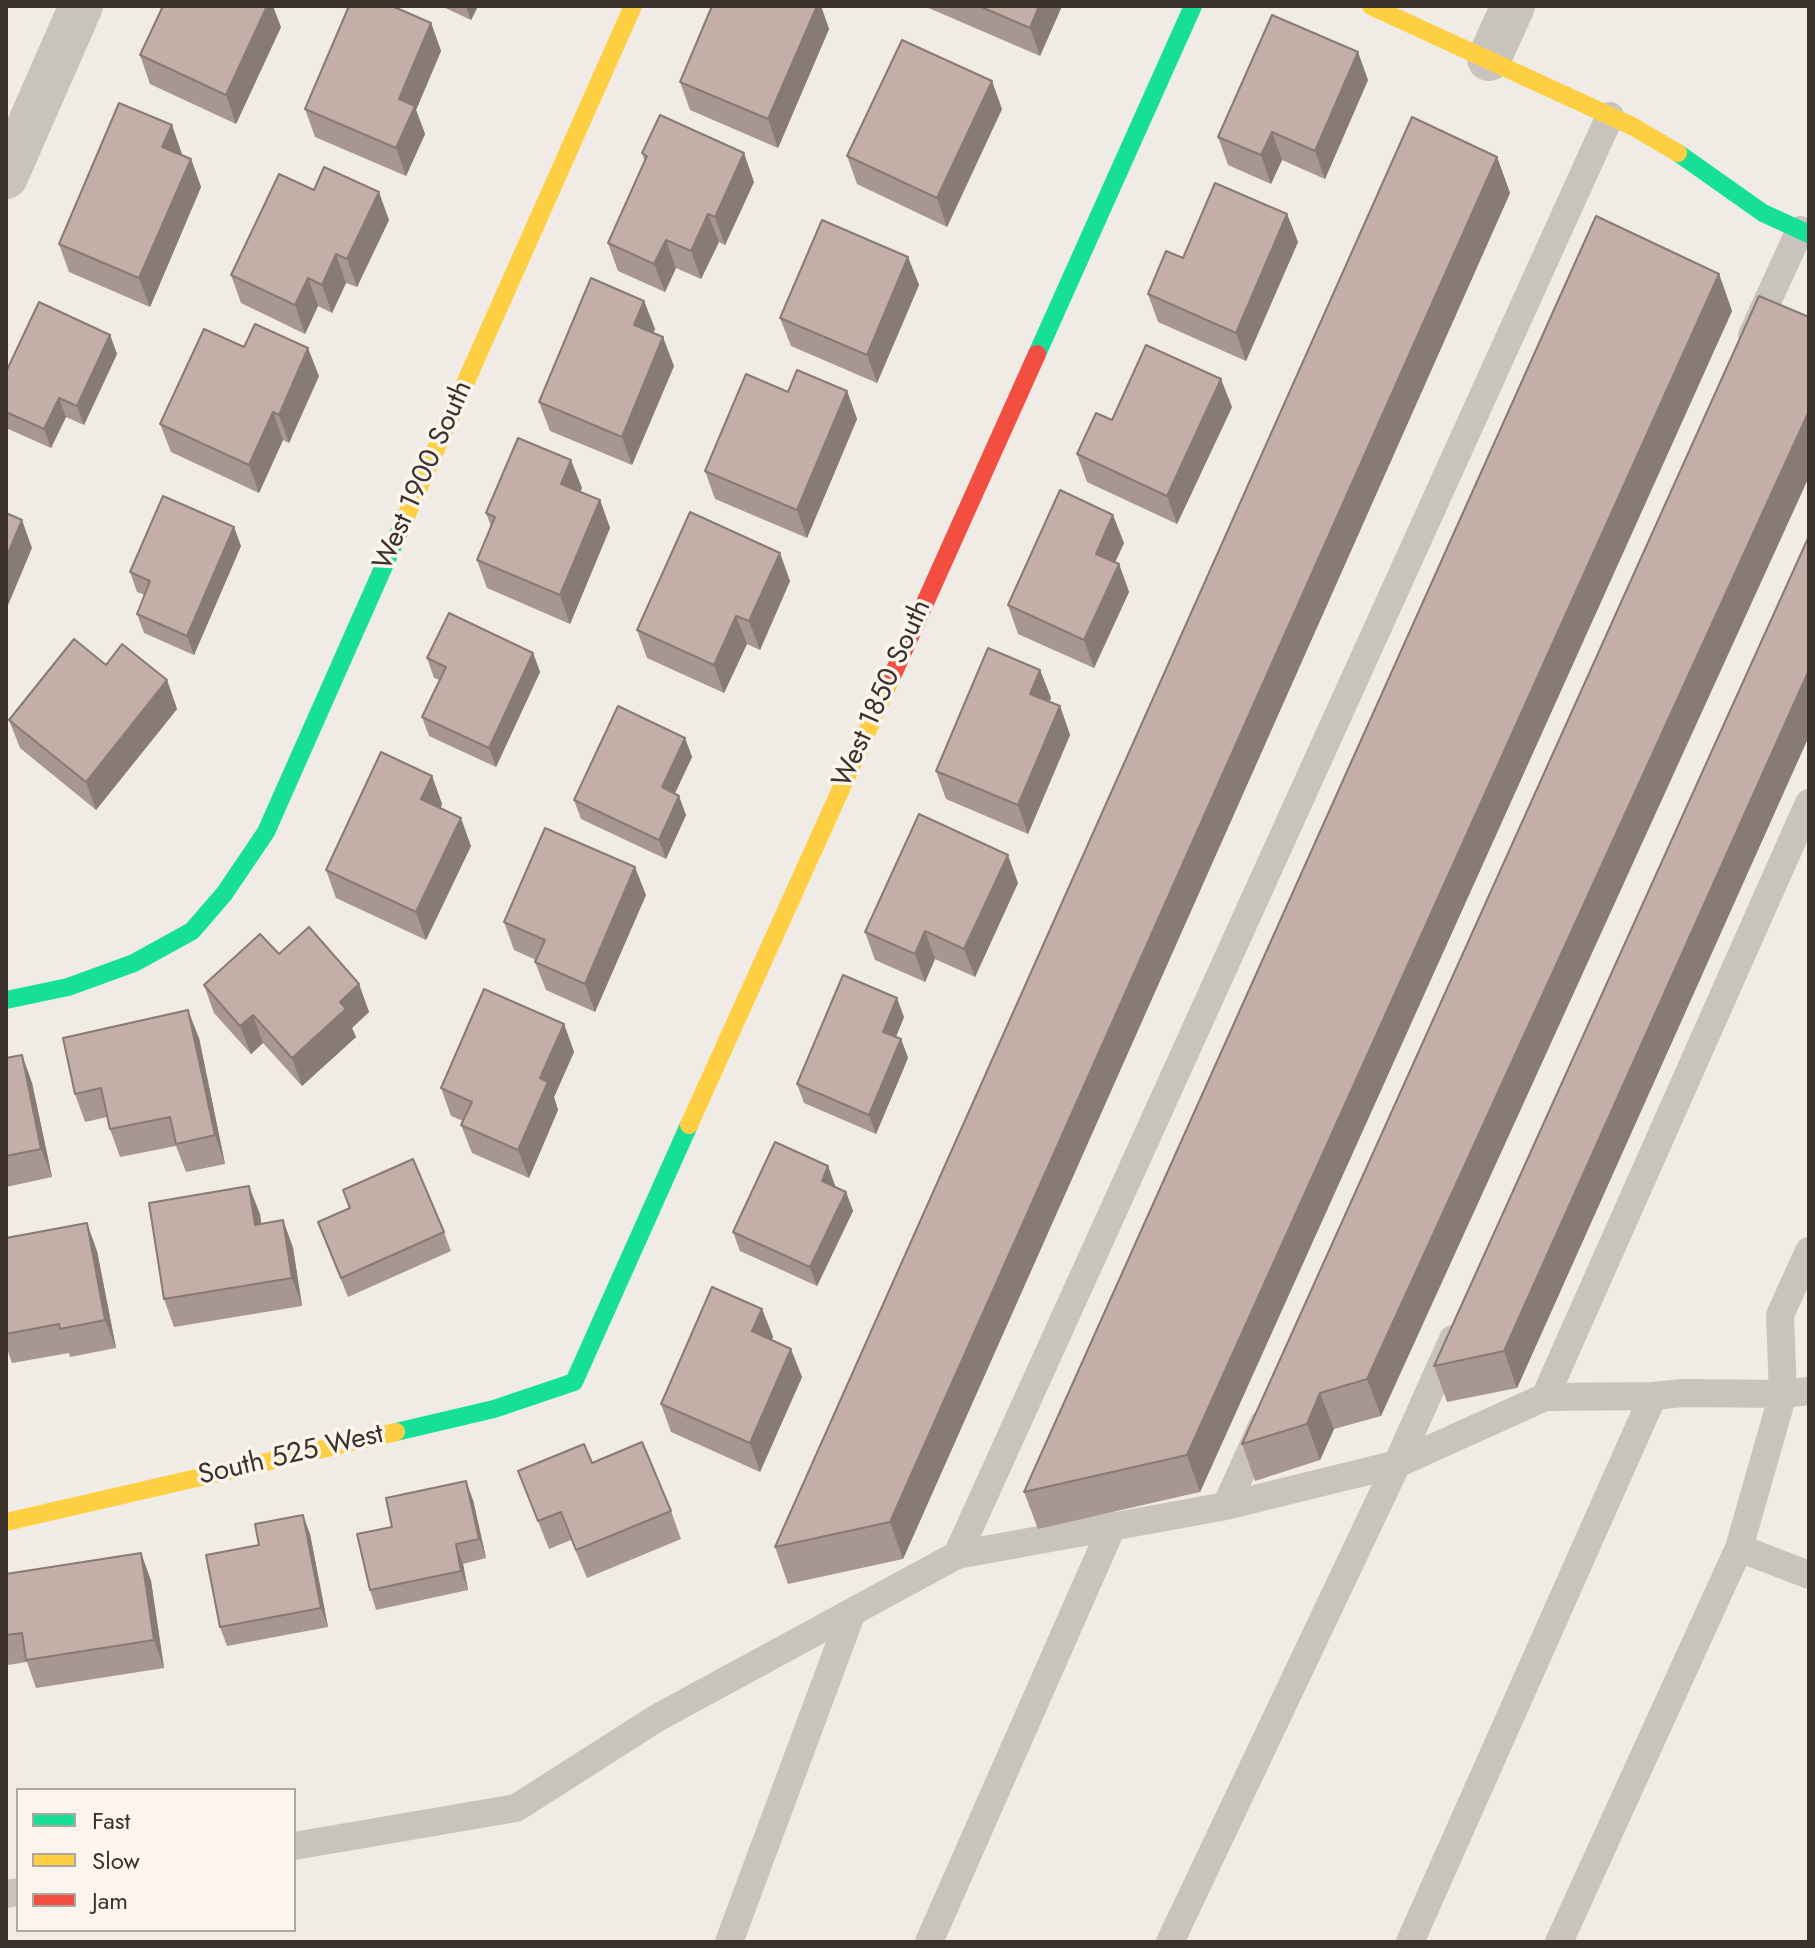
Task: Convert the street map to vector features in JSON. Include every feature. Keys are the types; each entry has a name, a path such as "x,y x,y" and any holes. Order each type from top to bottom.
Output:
{"street":[{"path":"6,177 81,6"},
{"name":"West 1900 South","path":"6,1000 68,987 134,963 192,931 224,894 266,832 633,6"},
{"name":"West 1850 South","path":"574,1382 1193,6"},
{"path":"1371,6 1632,126 1693,162 1763,213 1804,232"},
{"path":"1489,59 1513,6"},
{"name":"South 525 West","path":"6,1522 494,1409 574,1382"}],"lane":[{"path":"957,1555 1610,116"},
{"path":"1741,362 1804,232"},
{"path":"1545,1397 1809,803"},
{"path":"1559,1942 1739,1548 1796,1392 1780,1315 1809,1251"},
{"path":"1170,1942 1462,1320"},
{"path":"296,1846 516,1808 657,1718 957,1555 1226,1506 1397,1464 1545,1397 1796,1392"},
{"path":"1410,1942 1653,1396"},
{"path":"1226,1506 1272,1405"},
{"path":"929,1942 1112,1527"},
{"path":"1739,1548 1809,1575"},
{"path":"729,1942 852,1612"}],"building":[{"path":"163,6 267,6 226,95 140,55"},
{"path":"349,6 392,6 431,23 399,99 415,106 396,148 305,109"},
{"path":"712,6 817,6 768,119 680,82"},
{"path":"979,6 1039,6 1030,28"},
{"path":"1272,15 1358,52 1315,151 1272,132 1261,155 1218,137"},
{"path":"902,40 992,81 937,198 847,156"},
{"path":"119,103 172,125 162,147 191,159 139,278 59,244"},
{"path":"660,115 744,153 715,217 708,214 691,251 666,240 654,264 608,243 647,156 642,153"},
{"path":"1412,117 1497,157 890,1522 775,1547"},
{"path":"324,167 379,192 347,259 336,254 322,285 308,278 295,305 231,275 279,174 314,190"},
{"path":"1215,183 1287,214 1236,333 1148,294 1166,251 1183,258"},
{"path":"1596,216 1719,274 1187,1455 1024,1492"},
{"path":"822,220 908,257 867,355 780,318"},
{"path":"591,278 644,301 634,325 663,337 622,437 539,402"},
{"path":"1759,296 1809,317 1809,411 1367,1379 1320,1393 1307,1424 1242,1444"},
{"path":"39,302 110,335 77,406 59,398 44,429 6,412 6,372"},
{"path":"255,324 308,348 279,415 273,412 249,465 160,424 204,329 244,347"},
{"path":"1146,345 1221,379 1167,496 1077,454 1096,413 1112,420"},
{"path":"797,370 847,391 797,510 705,471 746,374 788,392"},
{"path":"518,438 571,460 561,484 600,500 560,595 477,560 495,517 486,513"},
{"path":"1060,490 1113,515 1096,554 1119,564 1084,640 1008,605"},
{"path":"163,496 234,527 187,636 137,614 150,581 130,572"},
{"path":"690,512 780,553 749,621 736,616 714,665 637,630"},
{"path":"6,513 22,520 6,558"},
{"path":"1809,536 1809,670 1504,1351 1434,1366"},
{"path":"449,613 533,653 489,748 422,717 446,667 427,658"},
{"path":"74,639 106,665 122,644 167,680 86,782 9,720"},
{"path":"988,648 1040,670 1030,694 1060,706 1018,805 936,771"},
{"path":"618,706 685,738 662,787 679,796 659,840 574,800"},
{"path":"381,752 432,776 421,799 461,818 416,912 326,870"},
{"path":"919,814 1008,855 964,949 925,931 915,954 865,932"},
{"path":"545,828 635,867 585,984 535,962 545,940 504,922"},
{"path":"309,927 359,984 340,1002 346,1009 292,1058 253,1015 240,1026 204,985 260,934 279,954"},
{"path":"843,975 897,998 883,1032 901,1039 869,1115 797,1084"},
{"path":"484,989 564,1024 540,1078 548,1082 518,1150 461,1125 472,1102 441,1088"},
{"path":"188,1010 215,1135 176,1144 170,1117 110,1129 101,1088 75,1094 63,1038"},
{"path":"22,1055 41,1149 6,1156 6,1058"},
{"path":"775,1142 828,1166 822,1181 846,1192 810,1267 733,1232"},
{"path":"413,1159 444,1232 341,1278 318,1222 350,1208 343,1190"},
{"path":"249,1186 255,1225 283,1220 292,1278 164,1299 149,1203"},
{"path":"87,1223 105,1320 60,1329 59,1324 6,1334 6,1238"},
{"path":"712,1287 762,1309 752,1331 791,1349 750,1443 661,1404"},
{"path":"642,1442 671,1511 576,1550 561,1512 538,1521 518,1471 584,1444 592,1463"},
{"path":"466,1481 479,1539 456,1544 461,1571 370,1590 357,1534 392,1527 386,1498"},
{"path":"303,1515 321,1608 220,1627 206,1555 259,1545 255,1524"},
{"path":"141,1553 154,1640 26,1660 22,1633 6,1635 6,1574"}],"traffic: fast":[{"path":"1037,354 1193,6"},
{"path":"1678,153 1763,213 1809,234"},
{"path":"6,1000 68,987 134,963 192,931 224,894 266,832 407,514"},
{"path":"396,1432 494,1409 574,1382 689,1125"}],"traffic: slow":[{"path":"407,514 633,6"},
{"path":"1371,6 1632,126 1678,153"},
{"path":"689,1125 893,674"},
{"path":"6,1522 396,1432"}],"traffic: jam":[{"path":"893,674 1037,354"}]}
